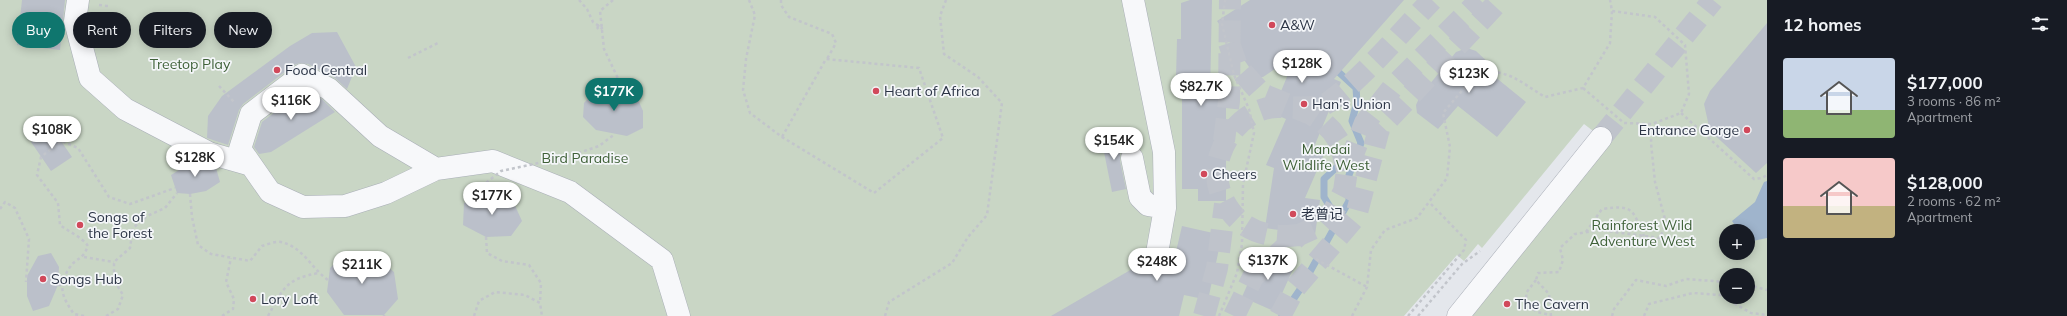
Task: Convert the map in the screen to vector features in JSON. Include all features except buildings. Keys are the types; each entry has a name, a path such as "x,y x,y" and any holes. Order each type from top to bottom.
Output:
{"lane":[{"path":"78,0 75,21 90,78 125,109 209,153 251,165"},
{"path":"1133,0 1164,152 1164,208 1157,253"},
{"path":"436,169 380,136 329,89 302,75 251,114 240,149 270,192 303,208 345,206 386,193 436,169 493,161 570,192 662,260 679,316"},
{"path":"1458,316 1601,138"},
{"path":"1132,158 1140,197 1148,205 1164,208"}],"path":[{"path":"579,0 587,8 593,22 602,27"},
{"path":"613,0 600,11 604,49 624,91"},
{"path":"749,0 755,15 746,59 743,90 750,113 782,137 874,193 943,138 919,68 826,59"},
{"path":"781,0 782,5 789,17 832,34 836,43 782,137"},
{"path":"885,316 889,302 952,263 968,237 987,215 1002,103 978,77 944,54 940,16 946,0"},
{"path":"1219,316 1237,273 1242,244 1243,184 1254,134 1249,109 1234,75 1222,24 1225,0"},
{"path":"1352,316 1367,287 1371,250 1385,230 1417,218 1447,178 1450,147 1443,113 1478,72 1493,70 1506,73 1545,97 1583,88 1610,43 1612,11 1610,0"},
{"path":"1583,88 1624,123 1652,124 1681,113 1689,94 1685,45 1655,17 1612,11"},
{"path":"408,58 440,42"},
{"path":"1681,113 1754,179 1762,178 1767,175"},
{"path":"1536,280 1549,294 1551,315 1537,312 1527,305 1526,294 1536,280 1538,273 1559,272 1563,260 1560,248 1575,234 1599,230 1660,238 1666,223 1655,182 1651,143 1652,124"},
{"path":"488,195 487,182 502,171 567,157 599,146 615,134"},
{"path":"84,316 74,314 63,298 62,285 70,267 84,257 88,246 84,239 74,236 60,225 58,203 37,175 41,157 61,141 78,148 109,197 130,204 175,188"},
{"path":"106,316 118,309 123,296 114,280 114,262 130,248 133,228 147,216 165,208 177,193"},
{"path":"190,194 192,217 198,245 211,254 250,261 262,246 281,242 303,253 319,273 328,280"},
{"path":"0,209 5,202 15,208 29,239 26,282"},
{"path":"1408,316 1464,250 1466,240 1429,202"},
{"path":"1586,232 1602,209 1622,206 1634,213 1644,236"},
{"path":"486,237 487,253 502,261 529,265 541,284 540,303 542,316"},
{"path":"84,257 114,262"},
{"path":"222,316 233,309 234,299 226,282 231,258"},
{"path":"1316,259 1367,287"},
{"path":"268,316 285,286 304,276 319,273"},
{"path":"1612,316 1614,309 1636,280 1666,286 1686,280 1719,282"},
{"path":"1755,287 1767,290"},
{"path":"474,316 479,301 495,292 525,295 540,303"},
{"path":"1644,316 1649,304 1693,293 1720,295 1751,313 1767,315"}],"green space":[{"name":"Bird Paradise","path":"0,0 1767,0 1767,316 1465,316 1609,143 1584,124 1482,248 1478,244 1464,261 1457,255 1404,316 0,316"}],"water":[{"path":"1767,181 1767,238 1755,241 1755,224 1734,224 1732,221 1755,202 1764,182"}],"waterway":[{"path":"1282,316 1301,288 1349,201 1349,175 1361,143 1352,121 1357,102 1356,88 1333,67"},
{"path":"1338,220 1324,197 1324,179 1338,166 1355,158"}],"tunnel":[{"path":"1224,141 1229,101 1230,0"},
{"path":"1299,235 1280,236 1253,230 1231,212 1220,193 1217,178 1220,155 1228,137 1242,122 1258,111 1278,107 1311,107 1324,105 1329,102 1356,80 1432,0"},
{"path":"1234,316 1253,277 1299,235 1319,226 1334,210 1344,191 1347,170 1365,123 1393,87 1480,0"},
{"path":"1280,316 1295,288 1356,216 1379,129 1500,0"},
{"path":"1601,138 1713,0"},
{"path":"1229,43 1237,66 1262,94 1311,114 1323,122 1332,131 1340,143 1347,170"},
{"path":"1204,316 1217,268 1225,204"}],"place":[{"name":"A&W","path":"1272,25"},
{"name":"Food Central","path":"277,70"},
{"name":"Heart of Africa","path":"876,91"},
{"name":"Han's Union","path":"1304,104"},
{"name":"Entrance Gorge","path":"1747,130"},
{"name":"Cheers","path":"1204,174"},
{"name":"老曾记","path":"1293,214"},
{"name":"Songs of the Forest","path":"80,225"},
{"name":"Songs Hub","path":"43,279"},
{"name":"Lory Loft","path":"253,299"},
{"name":"The Cavern","path":"1507,304"}],"park label":[{"name":"Treetop Play","path":"190,64"},
{"name":"Mandai Wildlife West","path":"1326,158"},
{"name":"Rainforest Wild Adventure West","path":"1642,234"}]}
